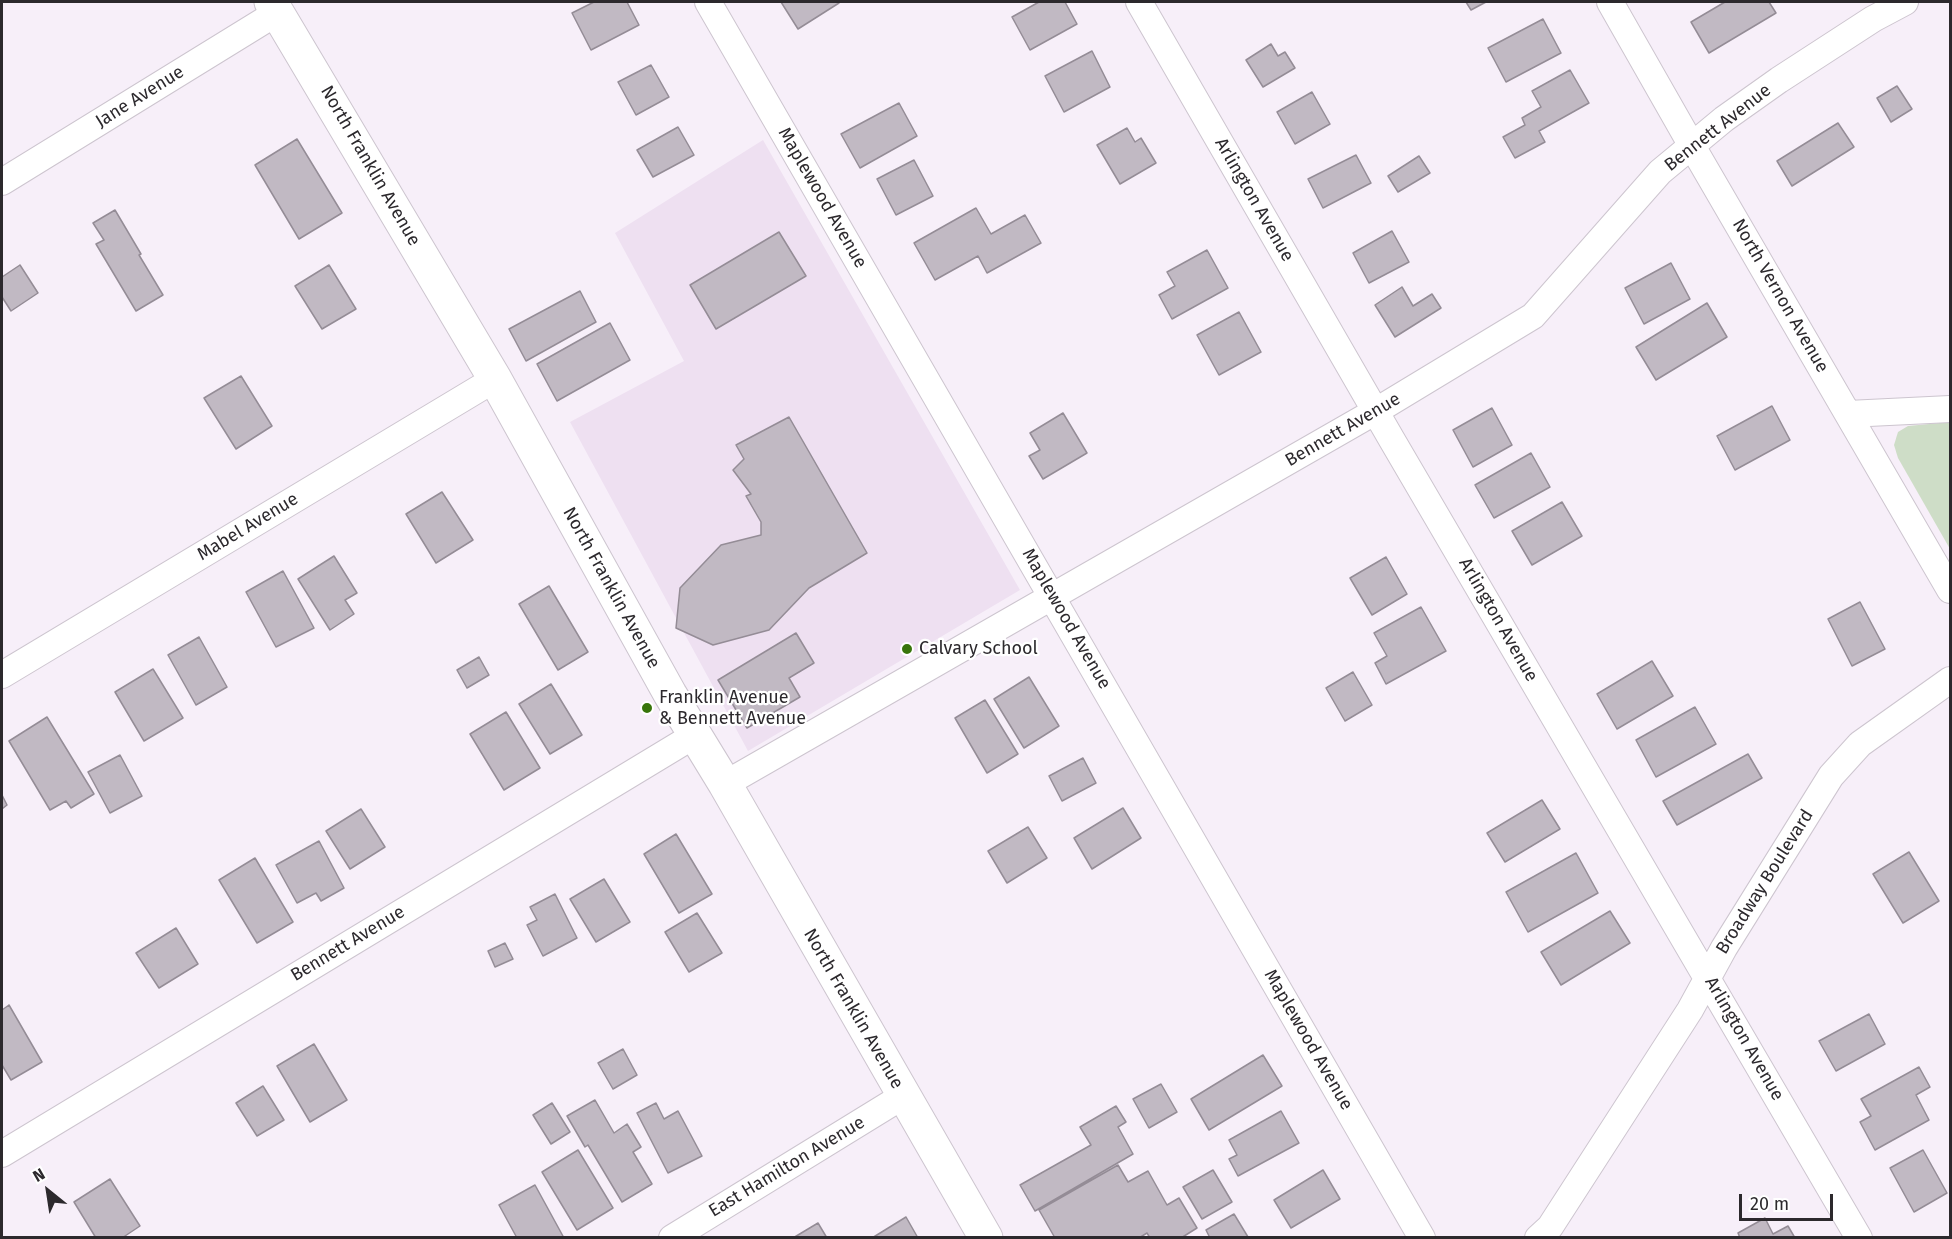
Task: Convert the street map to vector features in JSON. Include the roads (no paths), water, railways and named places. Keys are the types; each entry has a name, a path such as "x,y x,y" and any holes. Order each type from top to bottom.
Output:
{"street":[{"name":"Maplewood Avenue","path":"708,2 1422,1238"},
{"name":"Arlington Avenue","path":"1139,2 1860,1238"},
{"name":"North Vernon Avenue","path":"1610,2 1950,590"},
{"name":"Bennett Avenue","path":"725,784 1376,411 1533,316 1660,172 1724,119 1779,80 1873,19 1905,2"},
{"name":"Jane Avenue","path":"2,182 274,7"},
{"name":"North Franklin Avenue","path":"274,7 495,379 670,694 725,784 986,1238"},
{"name":"Mabel Avenue","path":"2,675 495,379"},
{"path":"1848,414 1950,409"},
{"name":"Broadway Boulevard","path":"1538,1238 1550,1227 1690,1010 1707,976 1832,776 1860,744 1950,680"},
{"name":"Bennett Avenue","path":"2,1154 695,735"},
{"name":"East Hamilton Avenue","path":"672,1238 903,1096"}],"place":[{"name":"Calvary School","path":"907,649"},
{"name":"Franklin Avenue & Bennett Avenue","path":"647,708"}]}
